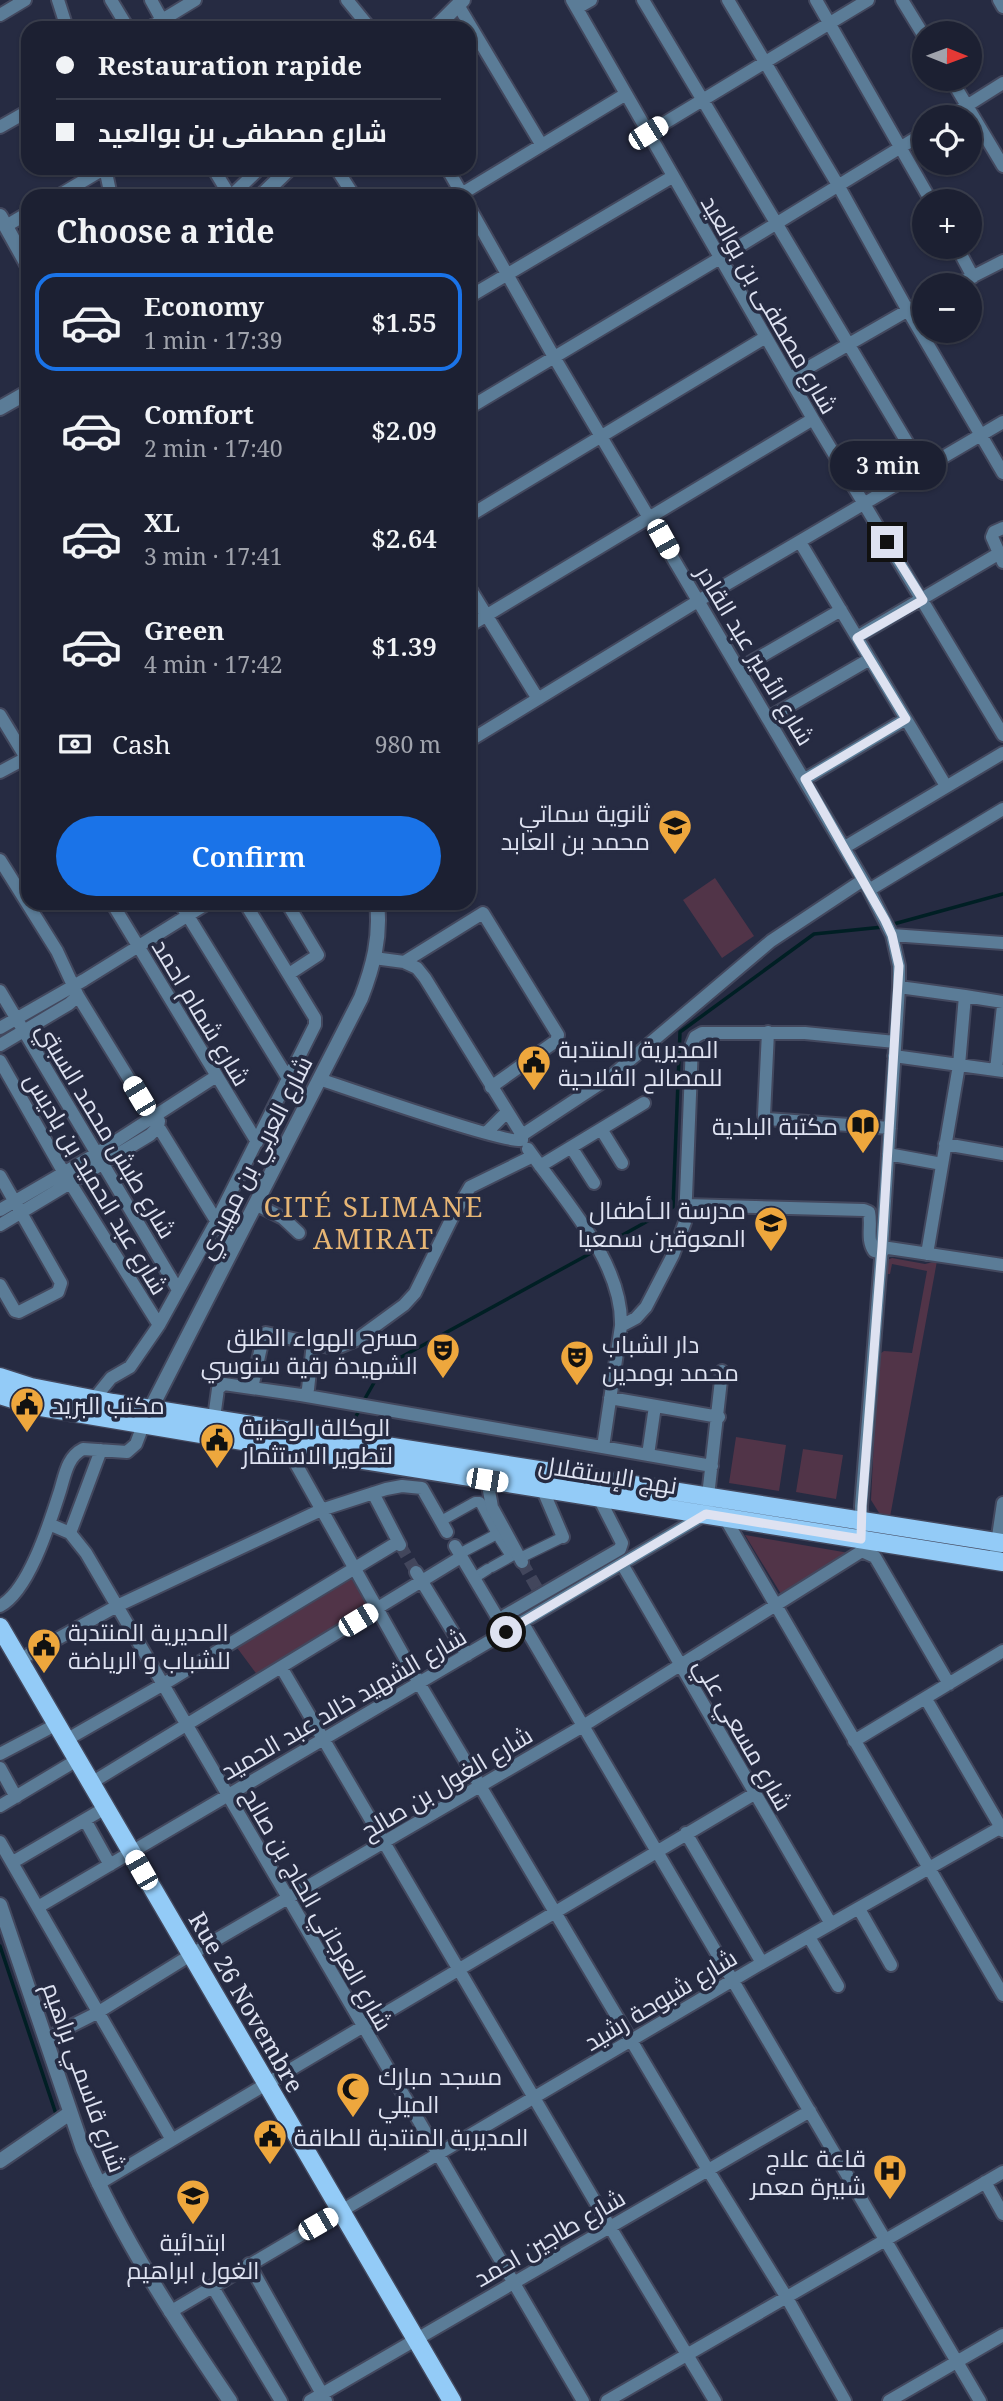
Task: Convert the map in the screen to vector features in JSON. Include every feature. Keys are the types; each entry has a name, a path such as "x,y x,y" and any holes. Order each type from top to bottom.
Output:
{"main road":[{"name":"نهج الإستقلال","path":"0,1377 31,1387 94,1399 147,1416 485,1492 542,1488 599,1497 707,1506"},
{"name":"نهج الإستقلال","path":"0,1395 35,1406 147,1416 214,1418 726,1509 862,1545 999,1561"},
{"name":"نهج الإستقلال","path":"726,1509 861,1513 1000,1542"},
{"name":"Rue 26 Novembre","path":"1,1629 452,2401"}],"street":[{"path":"0,15 25,0"},
{"path":"58,0 65,21"},
{"path":"111,0 124,21"},
{"path":"151,0 162,20 195,0"},
{"path":"347,0 364,21"},
{"path":"574,4 591,0"},
{"path":"643,0 923,469"},
{"path":"728,0 838,185 1003,473"},
{"path":"816,0 924,189"},
{"path":"648,133 868,0"},
{"path":"902,0 915,21"},
{"path":"999,0 1003,7"},
{"path":"442,21 461,2 472,21"},
{"name":"شارع مصطفى بن بوالعيد","path":"574,4 813,419 1003,735"},
{"path":"476,29 541,144"},
{"path":"959,91 968,105 1003,85"},
{"path":"470,189 626,94"},
{"path":"0,127 21,115"},
{"path":"982,129 1003,166"},
{"path":"476,404 912,140"},
{"path":"70,189 93,175"},
{"path":"238,189 252,175"},
{"path":"268,189 283,175"},
{"path":"476,293 672,177"},
{"path":"21,216 3,221 21,252"},
{"name":"شارع الأمير عبد القادر","path":"476,220 554,357 845,847 889,928 899,966 899,987 861,1513"},
{"path":"980,273 1003,261"},
{"path":"790,378 912,307"},
{"path":"476,512 766,337"},
{"path":"0,408 21,396"},
{"path":"476,622 813,419"},
{"path":"476,737 698,601 1003,422"},
{"path":"857,638 1000,558 992,537 1003,528"},
{"path":"800,542 946,786"},
{"path":"476,598 538,699"},
{"path":"739,669 841,610"},
{"path":"768,718 870,659"},
{"path":"0,715 21,749"},
{"path":"805,779 906,719"},
{"path":"845,847 1003,753"},
{"path":"0,772 21,762"},
{"path":"319,1079 517,1142 610,1077 771,941 1003,809"},
{"path":"0,860 21,894"},
{"path":"31,910 57,951 76,991 157,1119 233,1248"},
{"name":"شارع شمام احمد","path":"116,910 257,1143"},
{"path":"184,910 289,1080"},
{"path":"0,1028 16,1017 76,991 196,910"},
{"path":"94,1399 111,1378 130,1367 159,1325 257,1143 316,1021 249,910"},
{"path":"289,974 318,955 291,910"},
{"name":"شارع العربي بن مهيدي","path":"147,1416 360,998 374,958 378,910"},
{"path":"404,962 483,913 558,1035 556,1041 491,1087"},
{"path":"889,928 1003,943"},
{"path":"374,958 404,962 417,968 425,978 522,1138 578,1219 618,1291 622,1311 621,1326 603,1447"},
{"path":"894,1056 999,1071 1003,1004 899,987"},
{"name":"شارع طبش محمد السبتي","path":"0,991 178,1290"},
{"path":"0,1045 69,1004 76,991"},
{"path":"927,1254 959,1065 965,996"},
{"path":"768,1032 764,1115 767,1119 890,1128"},
{"path":"621,1326 636,1318 646,1307 673,1255 685,1222 692,1044 695,1037 702,1033 768,1032 895,1042"},
{"name":"شارع عبد الحميد بن باديس","path":"0,1061 67,1178 159,1325"},
{"path":"0,1225 18,1207 99,1159 150,1135 157,1119 215,1077"},
{"path":"252,1388 266,1333 339,1347 356,1340 404,1305 415,1293 470,1187 571,1147 644,1103"},
{"path":"486,1133 507,1112"},
{"path":"601,1129 622,1163"},
{"path":"946,1144 1003,1154"},
{"path":"571,1147 594,1183"},
{"path":"888,1154 942,1164"},
{"path":"0,1176 61,1283 61,1288 19,1312 15,1311 0,1285"},
{"path":"255,1204 283,1218 299,1233"},
{"path":"687,1205 864,1210 869,1212 870,1216 869,1242 874,1251 927,1254 1003,1265"},
{"path":"0,1210 18,1207"},
{"path":"301,1395 306,1394 308,1389 313,1343"},
{"path":"707,1506 722,1371"},
{"path":"214,1418 220,1385 252,1388 712,1466"},
{"path":"610,1398 719,1417"},
{"path":"648,1455 655,1406"},
{"path":"0,1606 11,1600 21,1586 49,1524 71,1458 83,1449 131,1450 147,1416"},
{"path":"287,1448 419,1683 787,2298 845,2401"},
{"path":"49,1524 70,1532 102,1450"},
{"path":"18,1657 117,1606 321,1510 402,1486 422,1488 444,1527 475,1502 480,1502 497,1534 458,1552 418,1576 378,1608 91,1783"},
{"path":"474,1578 490,1568 563,1537 542,1488"},
{"path":"485,1492 518,1557"},
{"path":"0,1755 61,1732 162,1685 354,1567 399,1544 373,1493"},
{"path":"506,1615 539,1592 622,1547 599,1497"},
{"path":"999,1561 1003,1503"},
{"name":"شارع الشهيد خالد عبد الحميد","path":"38,1907 622,1564 707,1506"},
{"path":"726,1509 776,1607 1003,1995"},
{"path":"861,1513 862,1545 875,1557 949,1684"},
{"name":"شارع العرجاني الحاج بن صالح","path":"70,1532 86,1553 583,2401"},
{"path":"500,1539 518,1557"},
{"name":"شارع الغول بن صالح","path":"45,2039 97,2012 583,1726 776,1607 862,1545"},
{"path":"458,1552 506,1632"},
{"name":"شارع مسعي علي","path":"622,1564 831,1924"},
{"path":"418,1576 467,1655"},
{"path":"522,1622 980,2401"},
{"path":"854,1741 1003,1651"},
{"path":"281,1667 715,2401"},
{"path":"926,1699 1002,1828"},
{"path":"0,1806 78,1760"},
{"path":"0,1768 16,1797"},
{"path":"98,2184 754,1794"},
{"path":"13,1862 105,1808"},
{"path":"85,1820 110,1865"},
{"name":"شارع شبوحة رشيد","path":"170,2312 762,1963 1002,1828"},
{"path":"686,1833 762,1963"},
{"path":"0,1842 172,2140"},
{"name":"شارع قاسمي براهيم","path":"0,1905 70,2113 98,2184 170,2312 230,2401"},
{"path":"859,1909 891,1965"},
{"path":"809,1937 838,1986"},
{"name":"شارع طاجين احمد","path":"310,2401 324,2397 416,2339 810,2111"},
{"path":"0,2161 70,2113"},
{"path":"607,2401 1003,2172"},
{"path":"985,2182 1003,2214"},
{"path":"249,2264 324,2397"},
{"path":"212,2286 281,2401"},
{"path":"889,2401 1003,2335"}],"shaded area":[{"path":"715,878 754,936 722,958 683,900"},
{"path":"892,1258 925,1264 937,1261 890,1517 881,1516 871,1500 878,1355 884,1351 912,1353 927,1271 892,1264 890,1274 887,1274 887,1260"},
{"path":"736,1437 786,1445 779,1491 729,1483"},
{"path":"803,1449 843,1455 836,1499 796,1492"},
{"path":"745,1535 849,1553 781,1594"},
{"path":"350,1576 369,1609 258,1676 235,1645"}],"waterway":[{"path":"890,925 1003,894"},
{"path":"610,1242 673,1207 680,1032 814,934 883,927"},
{"path":"363,1402 383,1367 591,1253"},
{"path":"351,1425 360,1409"},
{"path":"0,1946 57,2117"}],"tunnel":[{"path":"400,1545 416,1572"},
{"path":"522,1562 538,1590"}],"place":[{"name":"ثانوية سماتي محمد بن العابد","path":"675,856"},
{"name":"المديرية المنتدبة للمصالح الفلاحية","path":"534,1092"},
{"name":"مكتبة البلدية","path":"863,1155"},
{"name":"مدرسة الـأطفال المعوقين سمعيا","path":"771,1253"},
{"name":"مسرح الهواء الطلق الشهيدة رقية سنوسي","path":"443,1380"},
{"name":"دار الشباب محمد بومدين","path":"577,1387"},
{"name":"مكتب البريد","path":"27,1434"},
{"name":"الوكالة الوطنية لتطوير الاستثمار","path":"217,1470"},
{"name":"المديرية المنتدبة للشباب و الرياضة","path":"44,1675"},
{"name":"مسجد مبارك الميلي","path":"353,2119"},
{"name":"المديرية المنتدبة للطاقة","path":"270,2166"},
{"name":"قاعة علاج شبيرة معمر","path":"890,2201"},
{"name":"ابتدائية الغول ابراهيم","path":"193,2226"}],"district":[{"name":"CITÉ SLIMANE AMIRAT","path":"374,1222"}],"route":[{"path":"506,1632 706,1514 861,1539 899,966 897,951 885,920 805,779 906,719 857,638 923,600 887,542"}]}
